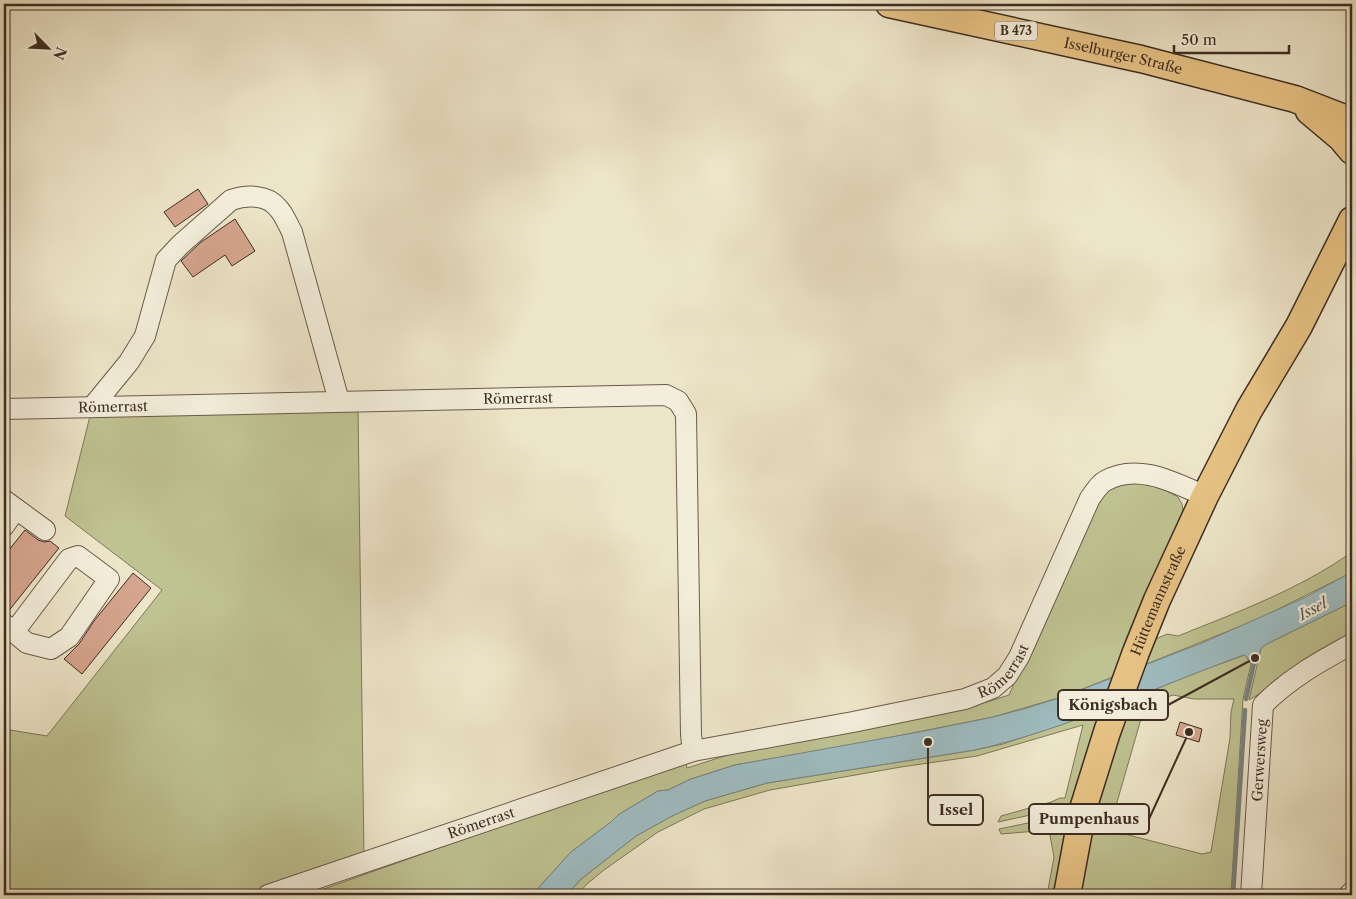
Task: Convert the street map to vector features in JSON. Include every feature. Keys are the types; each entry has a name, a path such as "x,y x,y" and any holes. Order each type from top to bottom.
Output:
{"main road":[{"name":"Isselburger Straße","path":"890,4 1141,59 1296,100 1352,121"},
{"name":"B 473","path":"1296,100 1341,138 1352,151"},
{"name":"Hüttemannstraße","path":"1067,895 1084,809 1107,732 1157,600 1205,496 1250,410 1299,326 1352,220"},
{"name":"Hüttemannstraße","path":"1299,326 1352,248"}],"street":[{"path":"93,406 129,362 145,336 166,260 180,245 231,200 252,196 265,199 278,207 292,232 339,401"},
{"name":"Römerrast","path":"4,409 666,395 678,401 686,414 693,751"},
{"name":"Römerrast","path":"268,895 693,751 853,722 965,699 993,688 1007,676 1019,657 1090,498 1104,481 1127,473 1158,476 1205,496"},
{"path":"4,526 10,504 45,530"},
{"path":"78,556 108,579 69,637 51,649 27,643 9,628 69,559 78,556"},
{"name":"Gerwersweg","path":"1251,895 1263,705 1281,687 1308,668 1352,644"},
{"path":"1349,895 1352,892"}],"green space":[{"path":"358,407 364,859 252,895 4,895 4,729 47,736 162,590 65,516 90,416"},
{"path":"1131,481 1151,483 1178,497 1182,504 1184,517 1115,676 1065,696 993,717 853,745 735,765 691,779 668,790 658,791 618,815 571,852 532,895 307,895 627,781 686,763 687,768 759,745 887,723 987,702 1009,695 1092,508 1108,490"},
{"path":"1352,552 1352,572 1343,577 1256,620 1144,665 1149,642 1167,634 1178,636 1268,599 1290,589"},
{"path":"1352,602 1352,639 1249,700 1261,648"},
{"path":"1245,655 1251,664 1243,699 1231,895 1076,895 1098,795 1132,699","holes":["1173,695 1194,699 1234,699 1231,712 1230,738 1211,852 1202,854 1109,830 1145,705"]},
{"path":"1104,710 1073,804 1063,808 998,822 1001,816 1065,798 1083,725 977,756 770,790 704,809 658,832 604,870 577,895 567,895 580,880 636,836 672,816 705,801 767,783 1003,744"},
{"path":"1062,816 1069,818 1058,895 1047,895 1054,857 1049,830 1001,834 999,829"}],"water":[{"path":"1352,572 1352,602 1267,644 1261,648 1257,664 1251,664 1244,655 1078,719 1044,731 975,750 767,783 705,801 672,816 636,836 580,880 567,895 532,895 571,852 618,815 658,791 668,790 691,779 735,765 919,732 1027,708 1065,696 1202,643 1306,597"}],"building":[{"path":"198,189 208,204 175,227 164,212"},
{"path":"235,219 255,251 232,266 225,255 193,277 181,261 201,242"},
{"path":"25,530 38,540 50,541 59,548 7,613 4,612 4,556"},
{"path":"133,573 151,588 82,674 64,659 79,644 94,621"},
{"path":"1180,722 1202,729 1199,742 1176,735"}],"waterway":[{"path":"1246,699 1255,659"},
{"path":"1233,895 1245,710"}],"place":[{"name":"Königsbach","path":"1255,658"},
{"name":"Pumpenhaus","path":"1189,732"},
{"name":"Issel","path":"928,742"}]}
